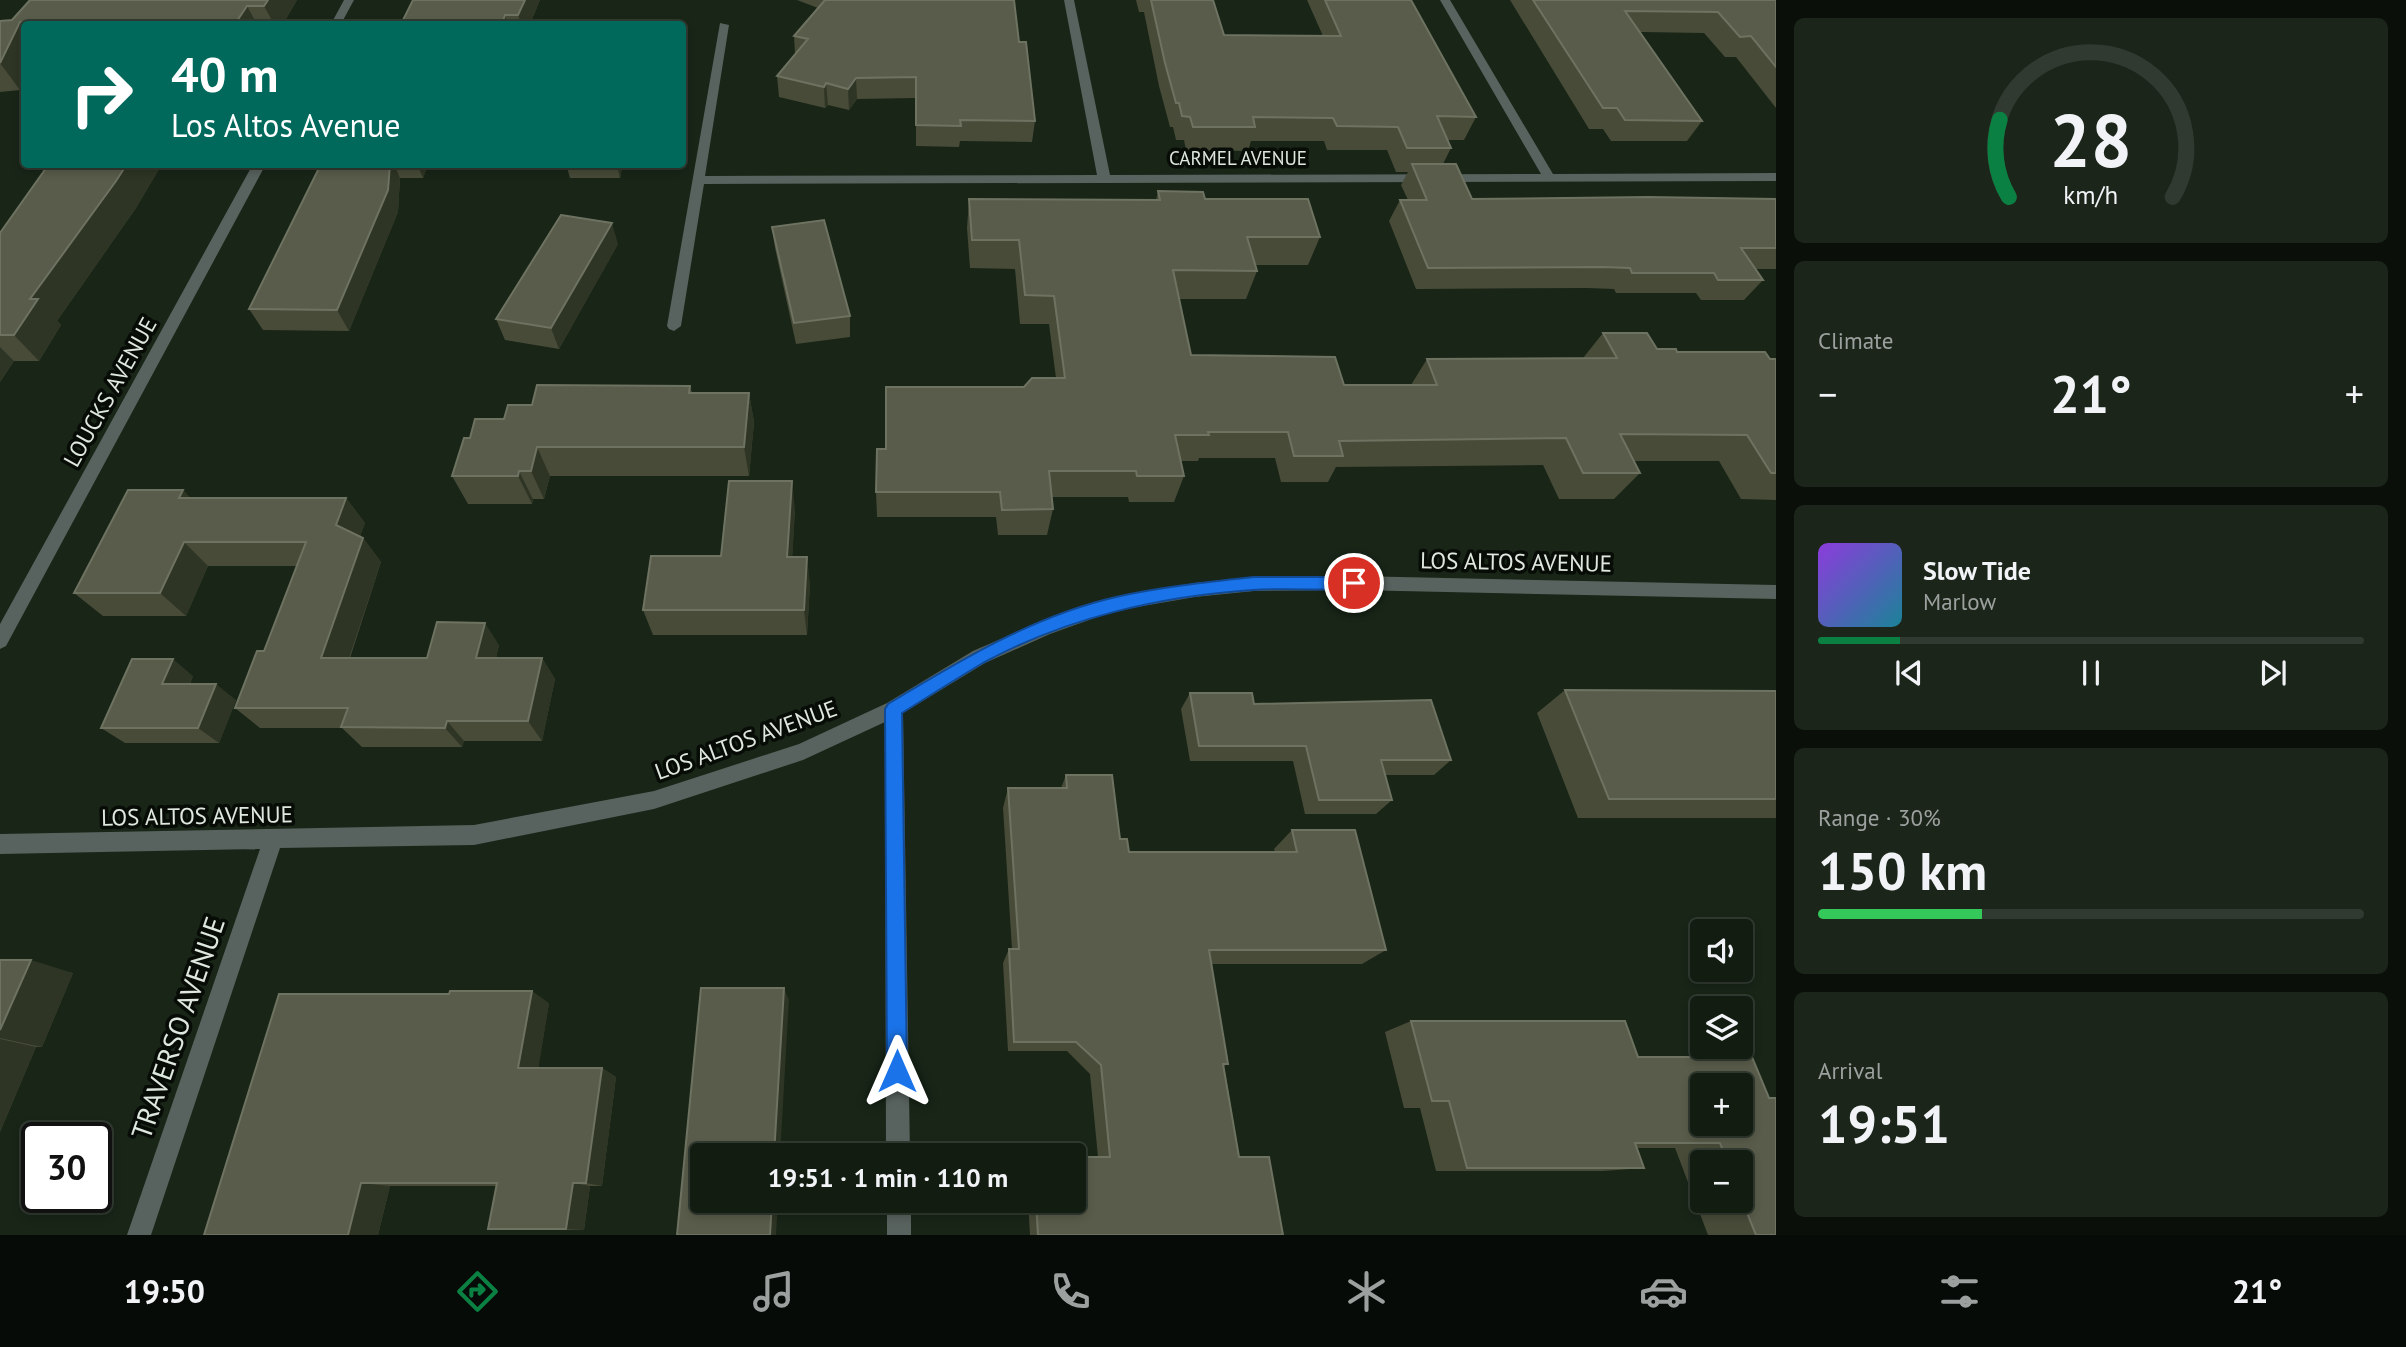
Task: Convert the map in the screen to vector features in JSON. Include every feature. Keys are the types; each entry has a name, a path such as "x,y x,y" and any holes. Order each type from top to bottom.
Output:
{"street":[{"path":"338,21 349,0"},
{"path":"1069,0 1104,177"},
{"path":"1445,0 1549,177"},
{"path":"674,327 724,25"},
{"name":"LOUCKS AVENUE","path":"0,641 258,168"},
{"name":"CARMEL AVENUE","path":"699,180 1776,177"},
{"name":"LOS ALTOS AVENUE","path":"0,844 474,835 654,800 803,751 894,709 979,657 1044,628 1114,604 1195,590 1254,584 1354,583 1776,592"},
{"path":"894,709 898,1143"},
{"name":"TRAVERSO AVENUE","path":"139,1235 273,839"},
{"path":"898,1213 899,1235"}],"building":[{"path":"30,0 268,0 264,6 247,6 237,21 21,21 0,63 0,21 12,20"},
{"path":"413,0 525,0 518,15 505,15 503,21 402,21"},
{"path":"825,0 1014,0 1019,42 1026,42 1035,121 960,120 961,126 916,125 916,77 856,78 848,89 826,83 824,87 777,76 808,39 794,36"},
{"path":"1151,0 1213,0 1224,35 1341,36 1325,0 1411,0 1476,117 1437,116 1451,148 1407,148 1398,127 1337,126 1333,118 1253,117 1255,127 1193,127 1190,117 1182,116 1179,103 1176,103"},
{"path":"1533,0 1776,0 1776,67 1751,36 1740,37 1718,12 1625,11 1702,121 1625,120 1617,108 1603,108"},
{"path":"1412,164 1456,164 1472,199 1776,199 1776,248 1741,248 1763,280 1718,280 1714,273 1632,273 1630,268 1428,268 1400,200 1427,200"},
{"path":"46,168 124,168 30,299 38,299 14,335 0,335 0,233"},
{"path":"319,168 390,168 388,190 337,310 249,309"},
{"path":"1158,191 1203,192 1205,199 1308,199 1320,237 1247,237 1257,271 1173,270 1191,355 1335,357 1344,385 1437,385 1427,359 1617,358 1603,333 1647,333 1657,349 1676,349 1677,352 1765,352 1770,359 1776,359 1776,473 1771,473 1747,435 1620,434 1640,473 1583,473 1566,438 1339,441 1343,456 1294,456 1288,432 1208,432 1209,435 1175,435 1184,476 1137,476 1136,471 1049,471 1053,509 1002,510 1000,492 876,492 877,449 886,449 886,387 1024,387 1032,378 1065,378 1054,296 1025,295 1019,240 972,240 969,199 1160,200"},
{"path":"561,215 612,223 551,328 496,319"},
{"path":"824,220 850,316 794,323 772,227"},
{"path":"537,385 690,386 689,393 749,393 744,447 537,447 531,471 519,471 518,476 452,476 464,438 470,438 475,419 504,419 508,405 532,405"},
{"path":"729,481 792,481 787,557 807,557 804,610 643,610 651,556 721,556"},
{"path":"128,490 183,490 179,498 346,498 336,525 363,538 321,658 427,658 437,622 485,623 476,658 542,658 528,721 447,721 445,728 341,727 348,708 235,708 257,651 264,651 306,542 184,542 160,593 74,593"},
{"path":"132,659 173,659 162,684 216,684 198,728 101,728"},
{"path":"1565,690 1776,691 1776,799 1609,799"},
{"path":"1190,693 1252,693 1254,704 1431,700 1451,760 1381,760 1392,800 1319,800 1306,746 1199,746"},
{"path":"1066,775 1112,775 1120,839 1127,839 1129,852 1297,852 1292,830 1355,830 1386,950 1209,950 1228,1064 1223,1064 1239,1157 1269,1157 1283,1235 1038,1235 1037,1213 1086,1213 1086,1157 1110,1157 1101,1065 1076,1042 1014,1042 1009,949 1019,949 1008,788 1067,788"},
{"path":"0,960 31,960 0,1030"},
{"path":"701,988 784,988 775,1143 690,1143 690,1213 771,1213 770,1235 677,1235"},
{"path":"450,991 532,991 518,1068 602,1068 586,1183 573,1183 566,1229 488,1229 497,1183 361,1183 348,1235 204,1235 279,994 449,994"},
{"path":"1411,1021 1625,1021 1638,1057 1753,1059 1769,1098 1776,1098 1776,1235 1756,1235 1747,1213 1753,1213 1753,1150 1723,1150 1720,1143 1635,1143 1644,1168 1467,1168 1449,1101 1432,1101"}],"route":[{"path":"897,1071 894,709 979,657 1044,628 1114,604 1195,590 1254,584 1354,583"}]}
